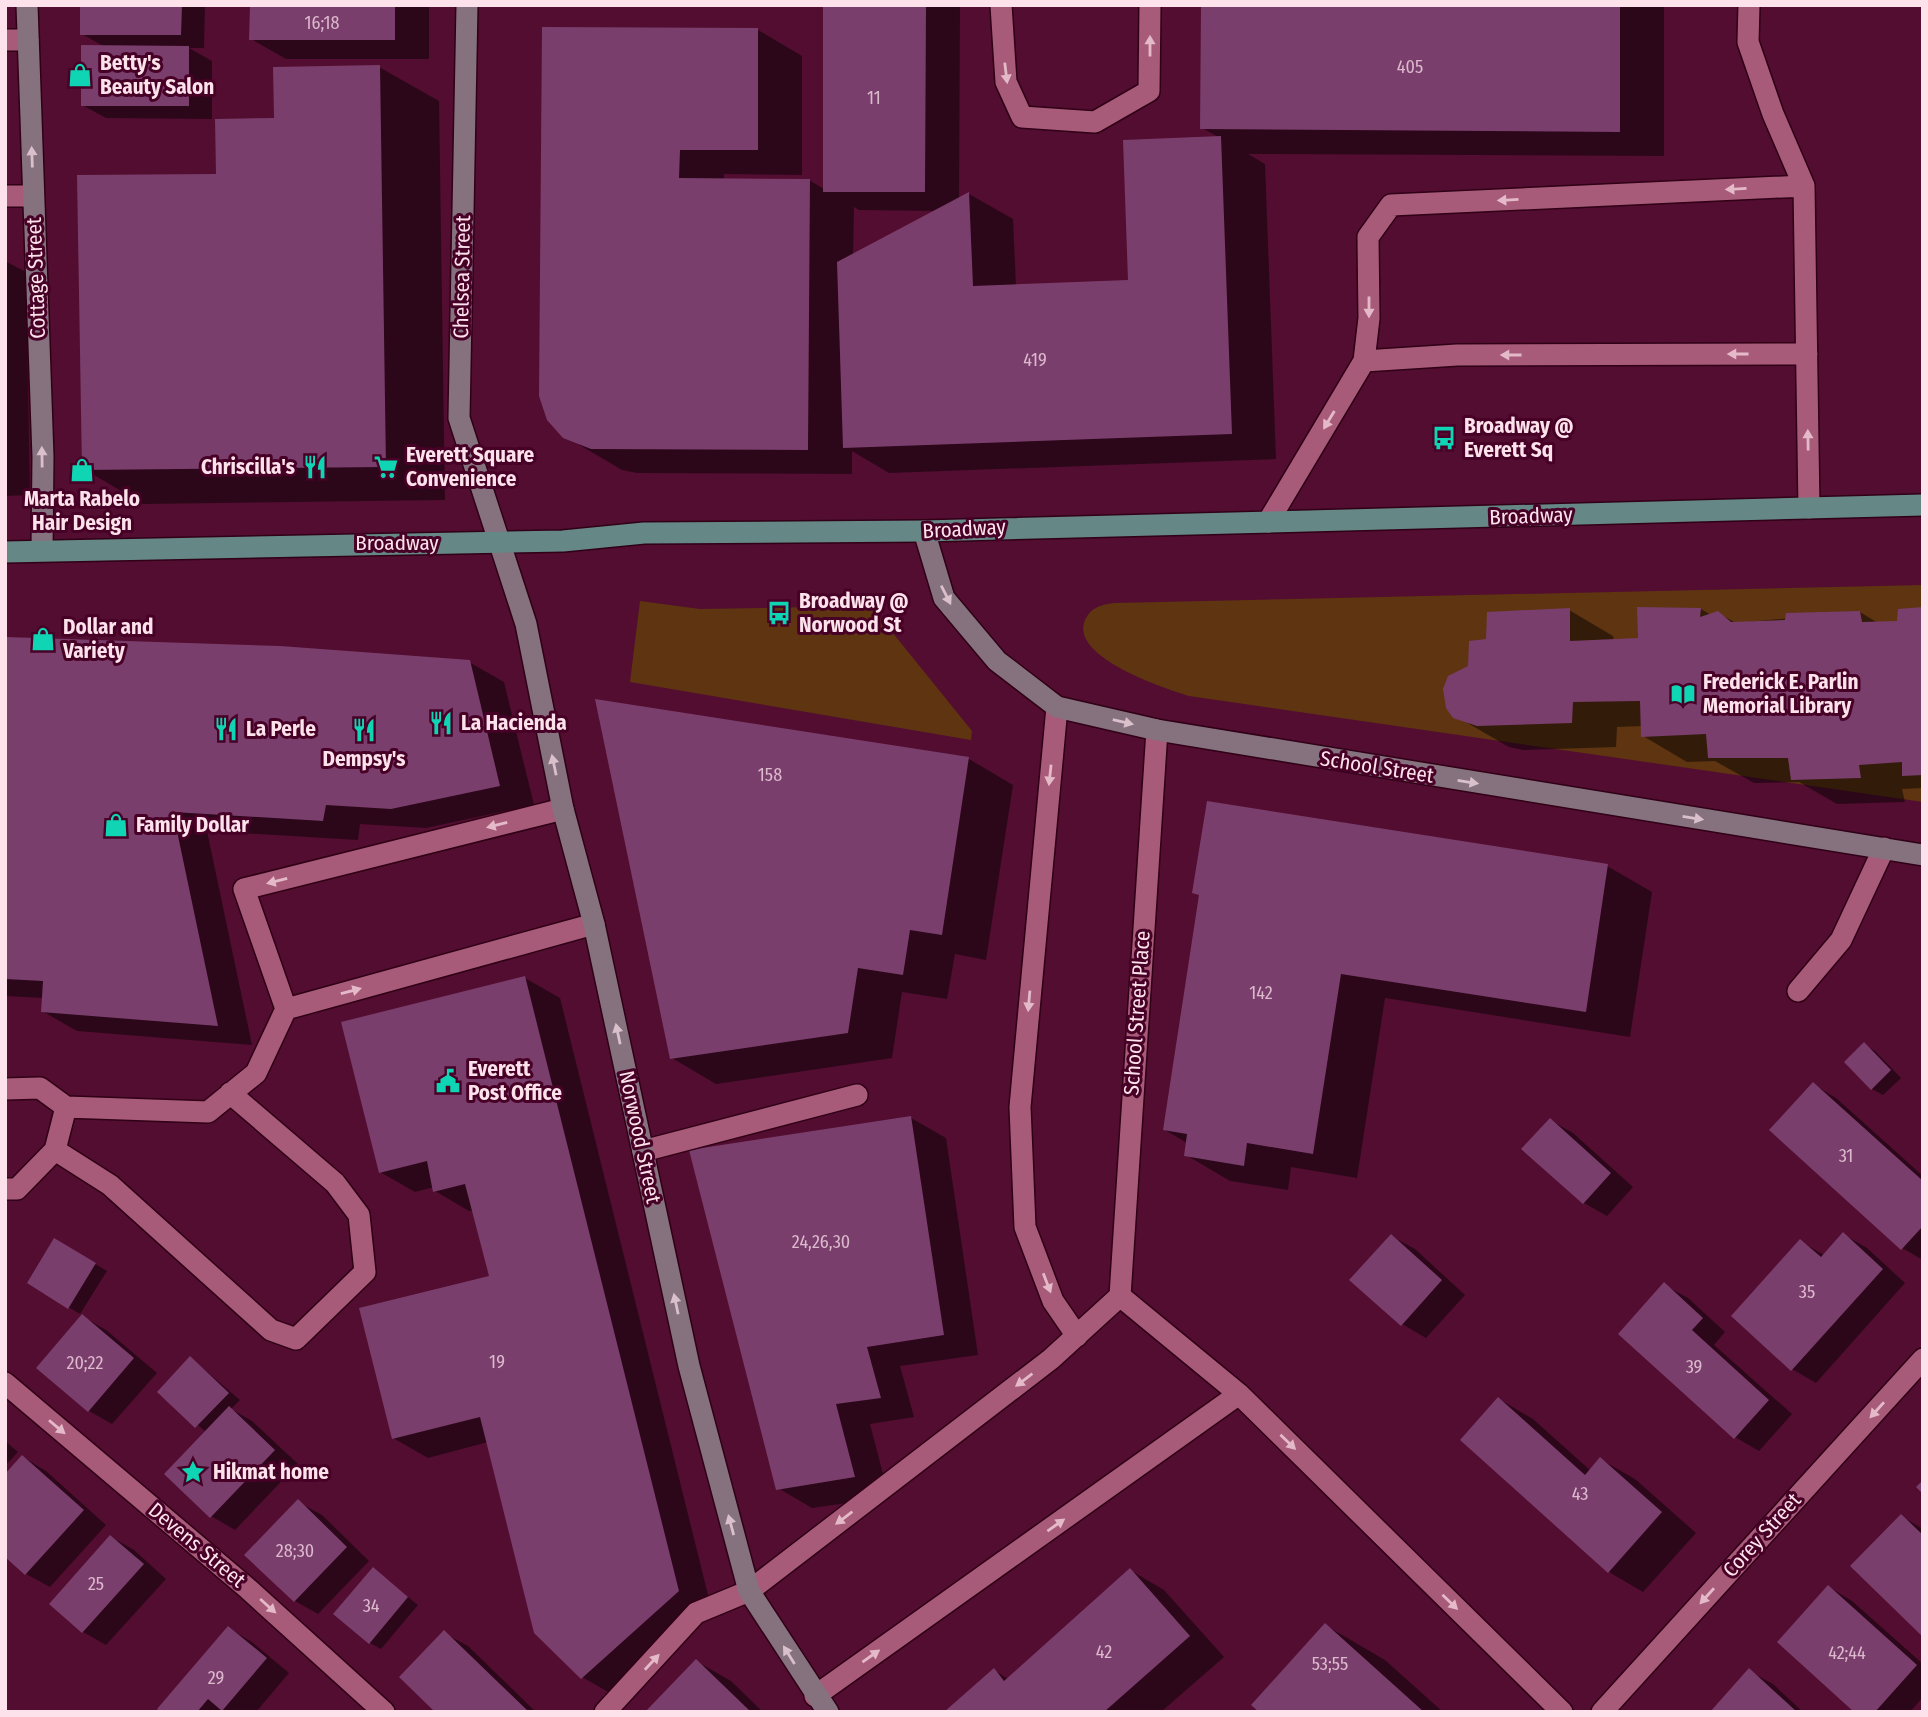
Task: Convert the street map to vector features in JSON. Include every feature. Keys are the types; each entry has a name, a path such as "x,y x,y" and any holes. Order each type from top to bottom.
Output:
{"main road":[{"name":"Broadway","path":"5,552 499,543 564,541 644,533 924,531 1923,505"}],"street":[{"name":"Cottage Street","path":"27,5 43,457 42,550"},
{"name":"Chelsea Street","path":"467,5 459,418 499,543"},
{"path":"1001,5 1006,82 1021,117 1095,122 1149,91 1150,5"},
{"path":"1749,5 1748,43 1773,114 1804,186 1809,508"},
{"path":"5,40 28,40"},
{"path":"1268,522 1364,361 1369,318 1368,237 1391,205 1804,186"},
{"path":"5,196 33,196"},
{"path":"1364,361 1457,355 1807,354"},
{"name":"School Street","path":"924,531 944,598 997,661 1057,707 1157,730 1923,855"},
{"name":"Norwood Street","path":"499,543 526,624 564,809 594,924 689,1366 749,1591 821,1704"},
{"path":"1057,707 1020,1107 1025,1227 1054,1301 1077,1336"},
{"name":"School Street Place","path":"1120,1296 1157,730"},
{"path":"5,1089 40,1088 66,1107 208,1112 256,1073 286,1009 244,889 564,809"},
{"path":"1798,992 1840,940 1884,848"},
{"path":"286,1009 594,924"},
{"path":"55,1150 110,1185 271,1330 296,1339 365,1272 359,1215 335,1182 230,1093"},
{"path":"643,1151 857,1095"},
{"path":"5,1189 17,1189 55,1150 66,1107"},
{"path":"605,1712 696,1614 749,1591 1051,1359 1120,1296 1239,1394 1562,1712"},
{"name":"Corey Street","path":"1602,1712 1923,1359"},
{"name":"Devens Street","path":"5,1383 246,1587 384,1712"},
{"path":"821,1704 1239,1394"}],"shaded area":[{"path":"1923,585 1923,802 1189,696 1142,679 1106,659 1093,648 1085,636 1084,623 1092,611 1114,603"},
{"path":"640,601 700,609 871,606 972,731 971,740 630,682"}],"building":[{"path":"80,5 182,5 181,35 80,35"},
{"path":"250,5 395,5 395,40 249,40"},
{"path":"823,5 926,5 925,192 823,192"},
{"path":"1201,5 1620,5 1620,132 1200,129"},
{"path":"542,27 758,28 758,150 680,150 679,178 810,179 808,450 591,449 563,438 547,420 539,396"},
{"path":"81,45 189,46 189,106 81,106"},
{"path":"380,65 386,467 82,470 77,175 216,174 215,119 274,118 273,67"},
{"path":"1221,136 1232,434 843,448 837,262 969,192 973,286 1128,280 1123,140"},
{"name":"Frederick E. Parlin Memorial Library","path":"1637,607 1701,608 1700,617 1718,611 1731,622 1785,620 1786,613 1860,611 1862,622 1897,621 1898,609 1923,607 1923,775 1902,776 1902,762 1859,765 1861,778 1791,780 1788,758 1708,758 1706,734 1641,737 1640,701 1573,702 1572,723 1477,726 1453,718 1446,708 1443,689 1448,676 1468,666 1469,641 1486,639 1487,612 1570,608 1570,641 1638,638"},
{"path":"5,637 280,646 470,660 500,786 391,809 326,805 323,821 173,812 218,1026 41,1012 43,981 5,979"},
{"path":"595,699 969,757 942,935 910,930 903,975 858,968 848,1033 670,1059"},
{"path":"1207,801 1608,864 1586,1012 1341,974 1313,1154 1247,1143 1244,1166 1184,1156 1187,1134 1163,1130 1199,895 1192,893"},
{"path":"525,976 679,1591 581,1679 534,1633 480,1417 392,1439 359,1308 489,1276 465,1184 433,1192 427,1161 379,1173 341,1022"},
{"path":"1864,1042 1891,1070 1871,1090 1844,1062"},
{"path":"1813,1082 1923,1181 1923,1226 1901,1250 1769,1130"},
{"path":"911,1116 944,1335 867,1347 881,1398 836,1404 855,1477 776,1490 689,1150"},
{"path":"1550,1118 1611,1173 1583,1204 1521,1149"},
{"path":"1843,1232 1883,1269 1791,1371 1731,1316 1800,1239 1821,1257"},
{"path":"1391,1234 1442,1280 1401,1326 1349,1280"},
{"path":"54,1238 96,1263 68,1309 27,1283"},
{"path":"1664,1282 1703,1318 1692,1330 1769,1400 1734,1439 1618,1334"},
{"path":"82,1314 134,1358 88,1412 36,1368"},
{"path":"190,1356 229,1393 195,1428 157,1392"},
{"path":"1498,1397 1585,1475 1600,1457 1662,1512 1608,1573 1460,1440"},
{"path":"229,1406 275,1450 210,1518 164,1474"},
{"path":"22,1455 84,1510 25,1575 5,1557 5,1474"},
{"path":"1923,1480 1923,1494 1916,1487"},
{"path":"298,1499 347,1547 294,1602 244,1555"},
{"path":"1901,1514 1923,1535 1923,1637 1850,1566"},
{"path":"110,1535 144,1564 82,1633 49,1604"},
{"path":"373,1567 408,1597 369,1644 333,1614"},
{"path":"1130,1568 1190,1636 1104,1712 944,1712 994,1668 1004,1681"},
{"path":"1828,1585 1917,1665 1875,1712 1854,1712 1777,1642"},
{"path":"1325,1623 1424,1712 1259,1712 1251,1705"},
{"path":"228,1626 267,1658 222,1711 208,1699 197,1712 160,1712 157,1709"},
{"path":"444,1630 529,1712 435,1712 399,1677"},
{"path":"696,1659 751,1712 645,1712"},
{"path":"1749,1668 1797,1712 1710,1712"}],"place":[{"name":"Betty's Beauty Salon","path":"80,75"},
{"name":"Broadway @ Everett Sq","path":"1444,438"},
{"name":"Chriscilla's","path":"315,467"},
{"name":"Everett Square Convenience","path":"386,467"},
{"name":"Marta Rabelo Hair Design","path":"82,470"},
{"name":"Broadway @ Norwood St","path":"779,613"},
{"name":"Dollar and Variety","path":"43,639"},
{"name":"Frederick E. Parlin Memorial Library","path":"1683,694"},
{"name":"La Hacienda","path":"441,723"},
{"name":"La Perle","path":"226,729"},
{"name":"Dempsy's","path":"364,730"},
{"name":"Family Dollar","path":"116,825"},
{"name":"Everett Post Office","path":"448,1081"},
{"name":"Hikmat home","path":"193,1472"}]}
